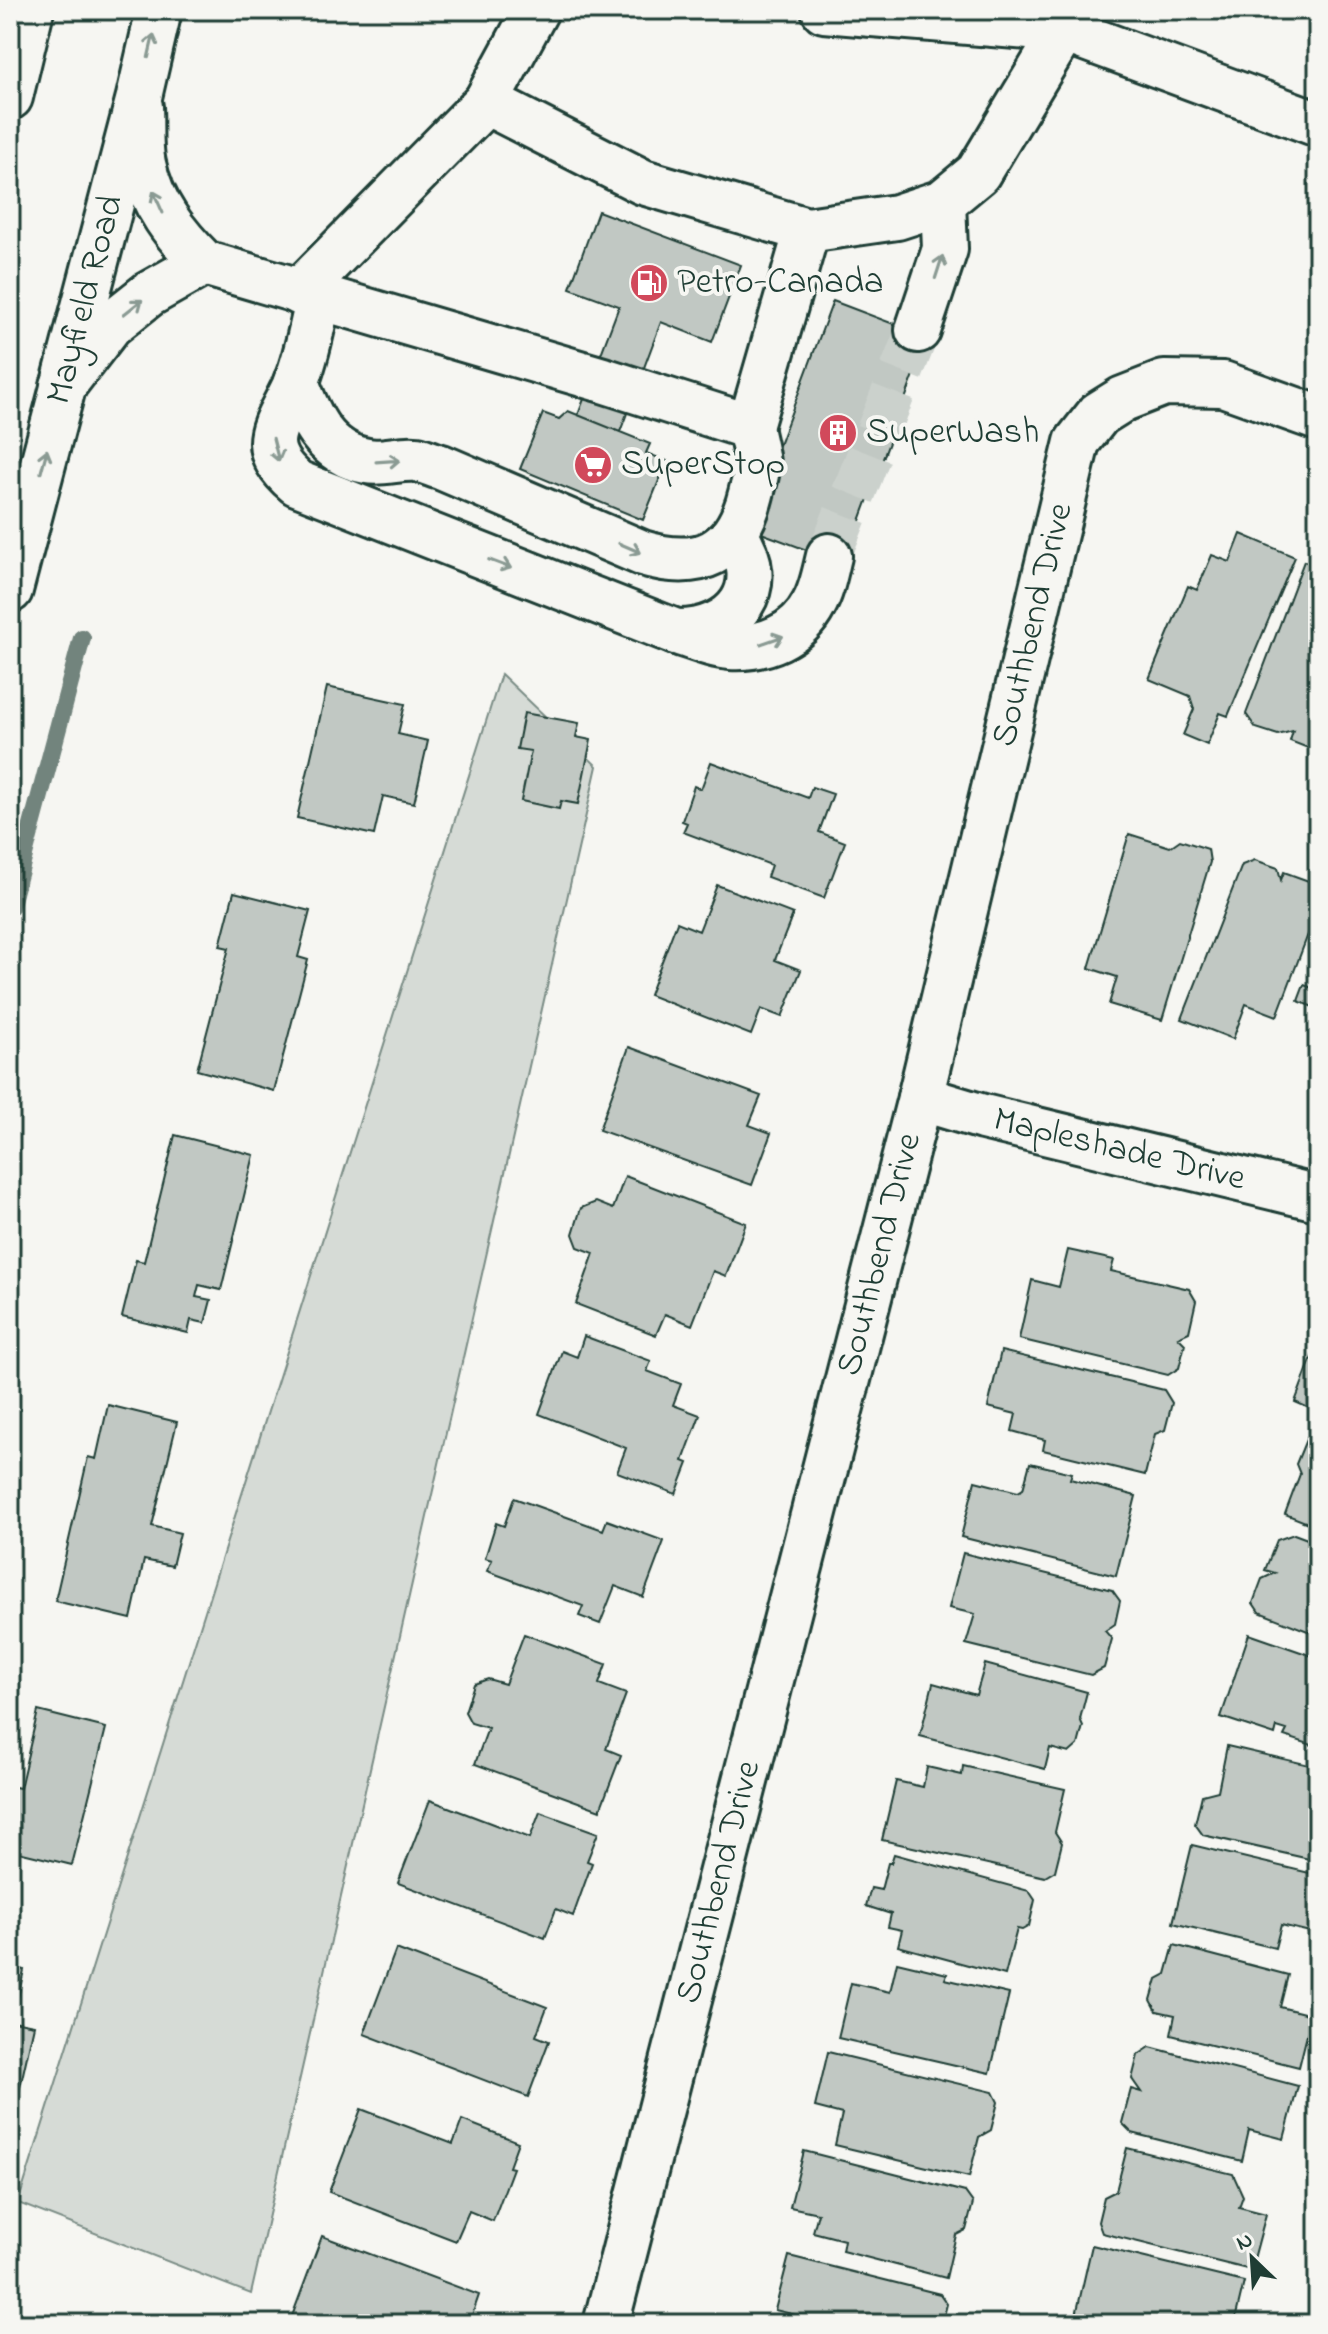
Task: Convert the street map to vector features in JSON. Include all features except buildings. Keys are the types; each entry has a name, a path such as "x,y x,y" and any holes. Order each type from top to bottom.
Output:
{"street":[{"path":"10,97 31,10"},
{"name":"Mayfield Road","path":"10,590 159,10"},
{"path":"536,10 486,102 309,294 296,382 273,425 272,441 276,457 285,473 297,483 676,632 729,647 765,644 785,636 803,621 815,603 829,556"},
{"path":"824,10 1058,17 1318,124"},
{"path":"486,102 643,182 807,230 897,217 943,202 978,173 1058,17"},
{"path":"139,97 143,163 158,206 179,238 204,263 603,380 750,427"},
{"path":"918,330 945,249 943,202"},
{"path":"296,382 308,413 326,441 366,461 417,459 642,553 669,561 690,560 710,554 727,543 748,508 758,467 750,427 807,230"},
{"path":"63,386 110,325 149,294 204,263"},
{"name":"Southbend Drive","path":"606,2324 920,1098 1077,442 1099,414 1123,399 1164,383 1223,384 1318,418"},
{"path":"676,632 695,632 714,627 743,602 751,584 750,566 735,534"},
{"name":"Mapleshade Drive","path":"920,1098 983,1117 1318,1198"}],"shaded area":[{"path":"501,674 597,766 251,2294 18,2203"}],"waterway":[{"path":"10,908 82,638"}],"tunnel":[{"path":"829,556 918,330"}],"place":[{"name":"Petro-Canada","path":"649,283"},
{"name":"SuperWash","path":"838,433"},
{"name":"SuperStop","path":"593,465"}]}
